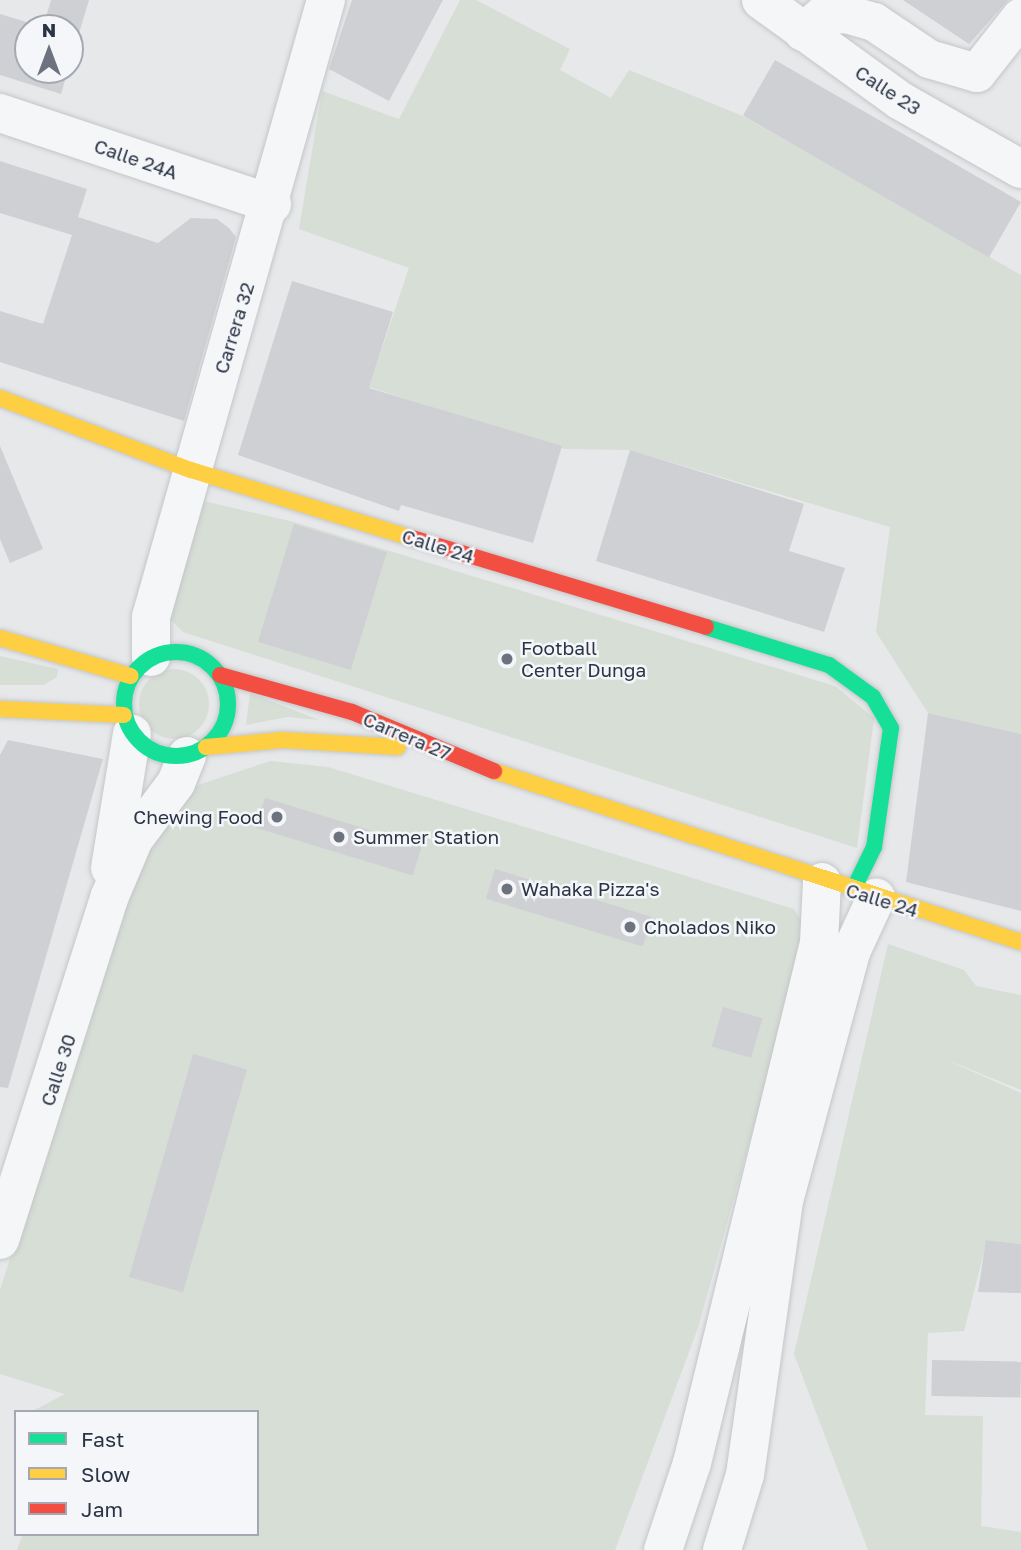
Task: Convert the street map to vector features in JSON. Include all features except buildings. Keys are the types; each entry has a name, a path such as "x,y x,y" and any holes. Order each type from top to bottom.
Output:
{"street":[{"name":"Carrera 32","path":"141,666 151,617 191,470 272,204 326,0"},
{"name":"Calle 23","path":"761,0 899,100 1021,169"},
{"path":"803,32 822,15 846,14 874,22 929,59 977,73 1021,17"},
{"name":"Calle 24A","path":"0,113 272,204"},
{"name":"Calle 24","path":"0,398 191,470 829,665 873,697 891,728 874,847 850,890"},
{"path":"0,638 141,666 186,653 220,675 228,714 197,752 147,748 128,725 0,709"},
{"path":"128,725 141,666"},
{"name":"Carrera 27","path":"220,675 352,712 465,761"},
{"name":"Calle 30","path":"109,898 111,834 129,777 128,725"},
{"name":"Carrera 27","path":"197,752 361,740 465,761"},
{"name":"Calle 30","path":"0,1240 109,898 134,839 197,752"},
{"name":"Calle 24","path":"465,761 850,890 1021,942"},
{"path":"663,1550 692,1463 819,943 850,890"},
{"path":"722,1550 746,1475 784,1200 851,952 850,890"}],"shaded area":[{"path":"460,0 476,0 570,49 560,70 611,98 629,70 743,116 1021,275 1021,734 928,713 876,632 890,527 630,450 565,449 369,387 409,268 299,229 322,91 399,119"},
{"name":"Football Center Dunga","path":"199,500 294,522 835,686 874,718 857,848 183,632 165,614"},
{"path":"0,656 58,669 57,677 44,685 0,685"},
{"path":"174,669 193,675 203,685 209,704 203,723 193,733 174,739 155,733 145,723 139,704 145,685 155,675"},
{"path":"250,693 319,720 287,717 246,725"},
{"path":"270,761 328,767 794,909 808,931 698,1328 615,1550 17,1550 22,1536 259,1536 259,1410 35,1410 65,1394 0,1374 0,1290 136,861 170,806 198,785"},
{"path":"888,944 964,970 976,986 1021,995 1021,1090 942,1058 1021,1093 1021,1244 987,1240 964,1331 928,1333 925,1415 983,1416 981,1526 1021,1532 1021,1550 868,1550 794,1354"}],"traffic: fast":[{"path":"706,627 829,665 873,697 891,728 874,847 853,890"},
{"path":"176,652 196,656 213,667 224,684 228,704 224,724 213,741 196,752 176,756 156,752 139,741 128,724 124,704 128,684 139,667 156,656 176,652"}],"traffic: slow":[{"path":"0,398 191,470 412,538"},
{"path":"0,638 131,676"},
{"path":"0,709 124,715"},
{"path":"206,747 283,740 398,747"},
{"path":"494,771 1021,942"}],"traffic: jam":[{"path":"412,538 706,627"},
{"path":"220,675 352,712 494,771"}],"place":[{"name":"Football Center Dunga","path":"507,659"},
{"name":"Chewing Food","path":"277,817"},
{"name":"Summer Station","path":"339,837"},
{"name":"Wahaka Pizza's","path":"507,889"},
{"name":"Cholados Niko","path":"630,927"}]}
